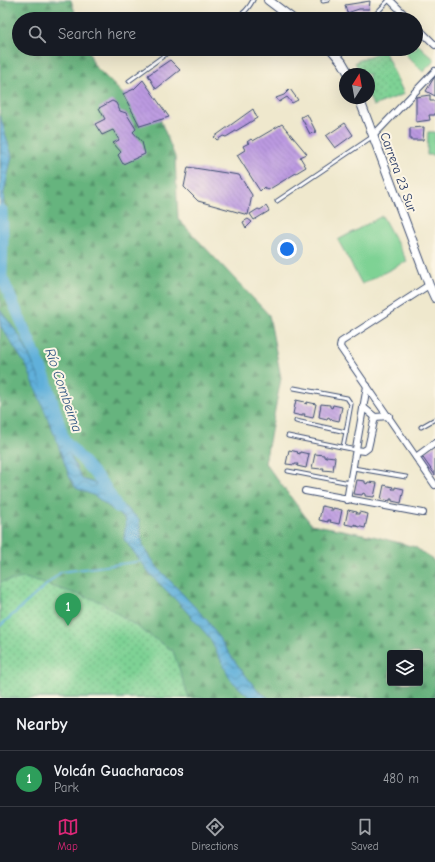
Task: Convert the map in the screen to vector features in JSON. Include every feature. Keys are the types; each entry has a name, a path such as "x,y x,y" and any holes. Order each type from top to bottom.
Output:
{"main road":[{"path":"268,0 284,12"},
{"path":"337,56 346,68"},
{"name":"Carrera 23 Sur","path":"361,104 435,298"}],"street":[{"path":"389,0 402,12"},
{"path":"423,33 435,45"},
{"path":"373,136 435,71"},
{"path":"431,286 341,342 340,347 389,416 435,485"},
{"path":"348,500 367,386"},
{"path":"363,407 375,417 389,416"},
{"path":"356,450 364,451 368,448 375,417"},
{"path":"416,457 435,443"},
{"path":"305,491 423,514"}],"lane":[{"path":"245,12 253,0"},
{"path":"378,12 389,0"},
{"path":"129,81 163,56"},
{"path":"277,201 373,136"},
{"path":"294,388 347,398 351,404 343,447"},
{"path":"421,427 435,419"},
{"path":"296,421 346,432"},
{"path":"288,436 356,450"},
{"path":"353,468 406,477"},
{"path":"288,472 350,483"}],"green space":[{"path":"0,0 71,0 75,12 12,12 12,56 91,56 94,65 123,94 160,119 175,157 178,219 269,315 281,378 265,463 311,524 373,536 415,547 433,560 435,564 435,698 0,698"},
{"path":"423,49 435,60 423,72 407,56 423,56"},
{"path":"370,56 387,56 404,94 373,106 372,104 375,104 375,68 358,68 355,62"},
{"path":"428,132 435,132 435,155 427,155"},
{"path":"382,216 407,261 362,284 338,240"},
{"path":"25,578 99,601 173,651 189,698 0,698 0,582"}],"water":[{"path":"0,116 12,156 4,193 0,245 1,172"},
{"path":"0,310 21,338 48,397 72,459 82,479 97,484 139,519 143,546 157,567 207,620 233,659 257,690 269,698 250,698 231,680 209,637 180,604 151,575 124,539 126,520 95,496 76,488 70,478 27,367 0,325"}],"building":[{"path":"370,1 369,9 359,9 347,12 345,5"},
{"path":"170,60 180,70 156,89 148,75"},
{"path":"435,76 435,96 426,91"},
{"path":"143,80 169,117 140,126 123,94 134,89"},
{"path":"290,89 298,100 292,103 287,97 279,102 276,98 284,95"},
{"path":"430,95 430,101 435,101 435,115 429,115 430,120 416,122 416,97"},
{"path":"112,101 116,103 120,111 126,113 136,129 133,132 142,142 145,154 123,164 118,155 121,152 113,143 119,140 113,130 102,135 95,124 105,119 99,108"},
{"path":"253,109 257,118 226,137 223,136 217,140 214,137"},
{"path":"307,114 316,132 310,134 301,117"},
{"path":"345,123 353,135 335,148 326,136"},
{"path":"282,124 307,154 300,157 306,167 268,190 264,187 260,191 237,155 245,150 243,146 249,143 247,142 251,139 253,141"},
{"path":"424,127 423,140 410,140 410,128"},
{"path":"188,167 239,175 252,195 248,215 198,201 184,187"},
{"path":"266,206 269,211 254,220 250,214"},
{"path":"248,219 252,222 246,228 243,222"},
{"path":"296,400 307,404 307,402 316,404 313,418 304,416 305,414 302,414 302,416 293,414"},
{"path":"321,404 330,405 332,408 333,405 342,407 339,421 328,417 327,419 319,417"},
{"path":"435,445 435,475 421,455"},
{"path":"289,450 300,454 300,452 309,454 306,468 297,466 298,464 286,464"},
{"path":"315,454 324,455 326,458 326,456 335,457 333,471 323,470 324,468 312,468"},
{"path":"357,480 365,481 367,484 368,482 377,483 374,497 365,496 363,493 362,495 354,494"},
{"path":"384,485 393,487 392,489 395,489 395,487 404,489 401,503 392,501 392,499 390,499 390,501 381,499"},
{"path":"322,506 331,508 330,510 333,510 333,508 342,510 339,524 330,522 331,520 328,520 328,522 319,520"},
{"path":"348,510 357,512 356,514 359,514 359,512 368,514 365,528 354,524 354,526 345,524"}],"waterway":[{"name":"Río Combeima","path":"2,210 2,277 46,379 64,439 105,486 118,508"},
{"path":"0,626 61,572 142,561"}],"place":[{"name":"Volcán Guacharacos","path":"68,626"}]}
